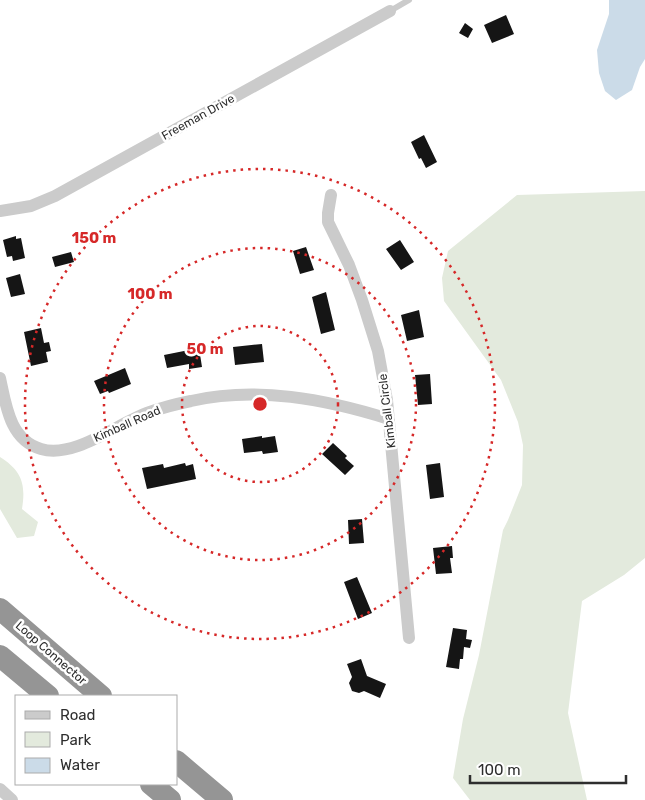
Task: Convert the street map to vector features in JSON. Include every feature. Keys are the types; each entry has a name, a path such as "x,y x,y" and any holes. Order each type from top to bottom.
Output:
{"highway":[{"name":"Loop Connector","path":"0,609 100,695"},
{"path":"0,656 47,695"},
{"path":"178,763 222,800"},
{"path":"152,785 170,800"}],"street":[{"name":"Freeman Drive","path":"0,211 31,206 55,196 390,11"},
{"name":"Kimball Circle","path":"331,195 328,222 349,265 371,326 384,377 409,638"},
{"name":"Kimball Road","path":"0,378 8,412 14,427 21,438 43,450 56,451 71,448 88,442 146,413 194,400 220,397 249,395 303,398 337,404 388,419"},
{"path":"0,789 12,800"}],"lane":[{"path":"390,11 409,0"}],"green space":[{"path":"645,191 645,558 624,575 582,601 568,713 587,800 470,800 453,778 463,719 479,655 503,530 522,485 523,445 518,422 501,380 444,301 442,278 448,251 517,195"},
{"path":"0,457 18,473 21,479 23,485 22,509 38,522 34,536 17,538 0,509"}],"water":[{"path":"609,0 645,0 645,59 640,67 632,90 616,100 605,91 599,73 597,50 609,14"}],"building":[{"path":"506,15 514,34 492,43 484,25"},
{"path":"465,23 473,29 468,38 459,33"},
{"path":"424,135 437,162 426,168 421,158 419,159 411,142"},
{"path":"16,236 16,239 21,238 25,258 13,261 12,256 7,257 3,240"},
{"path":"400,240 414,262 401,270 386,249"},
{"path":"306,247 314,270 300,274 293,251"},
{"path":"71,252 74,262 55,267 52,257"},
{"path":"20,274 25,294 11,297 6,278"},
{"path":"326,292 335,330 321,334 312,297"},
{"path":"419,310 424,337 407,341 401,315"},
{"path":"41,328 44,343 49,342 51,351 46,352 48,362 31,366 24,332"},
{"path":"262,344 264,362 235,365 233,347"},
{"path":"199,348 202,367 189,369 189,364 167,368 164,355"},
{"path":"125,368 131,384 109,393 108,391 100,394 94,381"},
{"path":"430,374 432,404 418,405 415,375"},
{"path":"262,436 262,438 275,436 278,452 263,454 262,451 244,453 242,439"},
{"path":"333,443 347,456 345,458 354,466 345,475 322,454"},
{"path":"185,463 186,466 193,464 196,479 147,489 142,468 163,464 164,468"},
{"path":"440,463 444,497 430,499 426,465"},
{"path":"362,519 364,543 349,544 348,520"},
{"path":"452,546 453,558 450,558 452,573 436,574 433,548"},
{"path":"357,577 372,613 358,619 344,582"},
{"path":"453,628 467,630 466,639 472,640 470,648 464,647 463,659 460,659 459,669 446,667"},
{"path":"361,659 367,676 386,684 380,698 364,691 359,693 352,691 349,683 352,677 347,664"}]}
